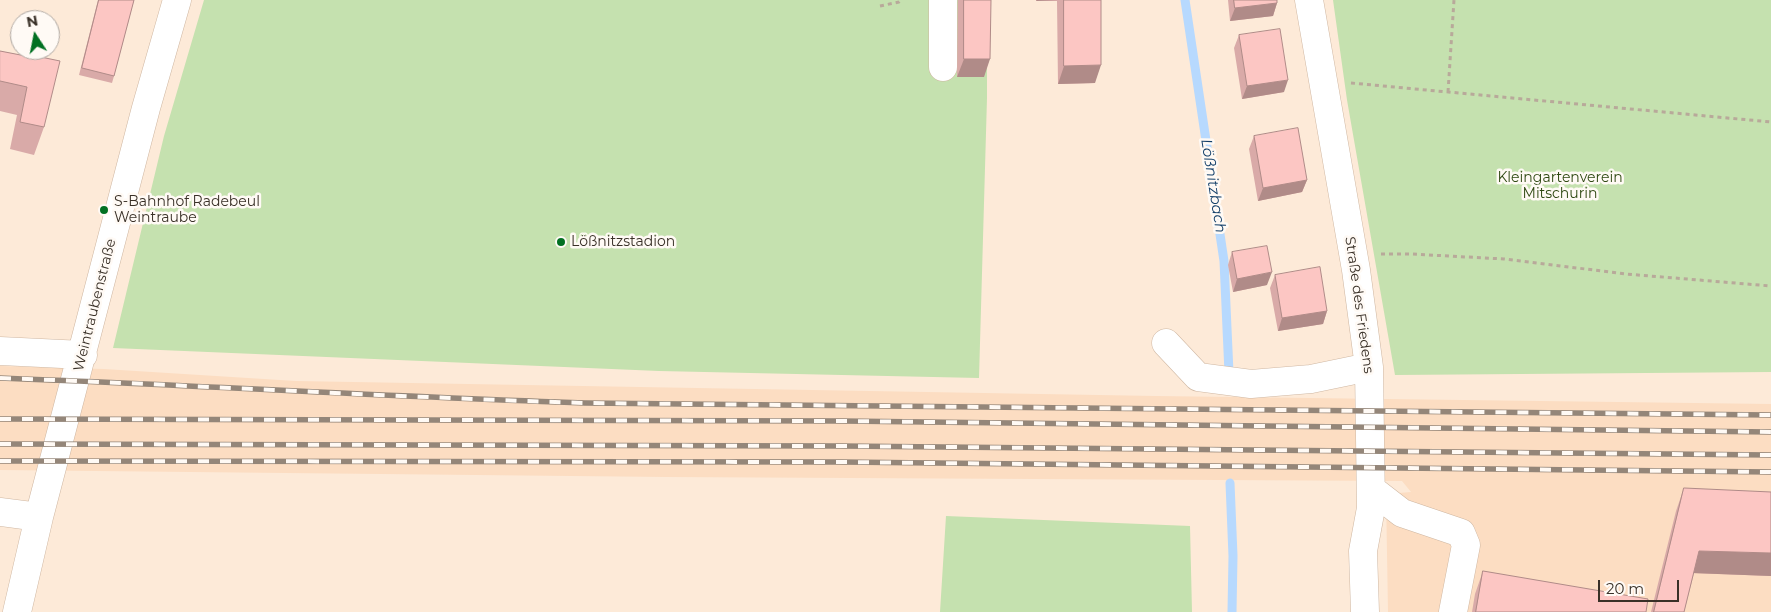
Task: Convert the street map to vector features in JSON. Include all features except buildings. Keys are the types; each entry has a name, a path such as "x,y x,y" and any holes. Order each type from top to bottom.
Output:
{"street":[{"name":"Weintraubenstraße","path":"17,612 39,517 146,108 177,0"},
{"path":"943,0 943,67"},
{"name":"Straße des Friedens","path":"1310,0 1356,270 1369,367 1371,508 1363,550 1365,612"},
{"path":"1166,343 1198,377 1251,384 1311,379 1369,367"},
{"path":"0,351 82,355"},
{"path":"1370,489 1402,513 1461,534 1466,545 1453,612"},
{"path":"0,512 39,517"}],"path":[{"path":"880,6 901,0"},
{"path":"1448,92 1454,0"},
{"path":"1351,93 1350,83 1771,122"},
{"path":"1377,254 1504,259 1626,274 1771,286"}],"shaded area":[{"path":"0,366 104,369 296,381 1156,396 1771,404 1771,612 1388,612 1386,494 1411,492 1402,481 666,477 0,470"}],"green space":[{"name":"Lößnitzstadion","path":"204,0 987,0 987,98 979,378 659,371 113,348 164,136"},
{"name":"Kleingartenverein Mitschurin","path":"1333,0 1771,0 1771,372 1395,375 1347,100"},
{"path":"946,516 1190,526 1192,612 940,612"}],"waterway":[{"name":"Lößnitzbach","path":"1185,0 1224,261 1229,373"},
{"name":"Lößnitzbach","path":"1230,483 1233,556 1232,612"}],"railway":[{"path":"0,378 585,403 1771,415"},
{"path":"0,419 842,421 1771,432"},
{"path":"0,444 841,446 1771,455"},
{"path":"0,461 841,462 1771,472"}],"place":[{"name":"S-Bahnhof Radebeul Weintraube","path":"104,210"},
{"name":"Lößnitzstadion","path":"561,242"}]}
